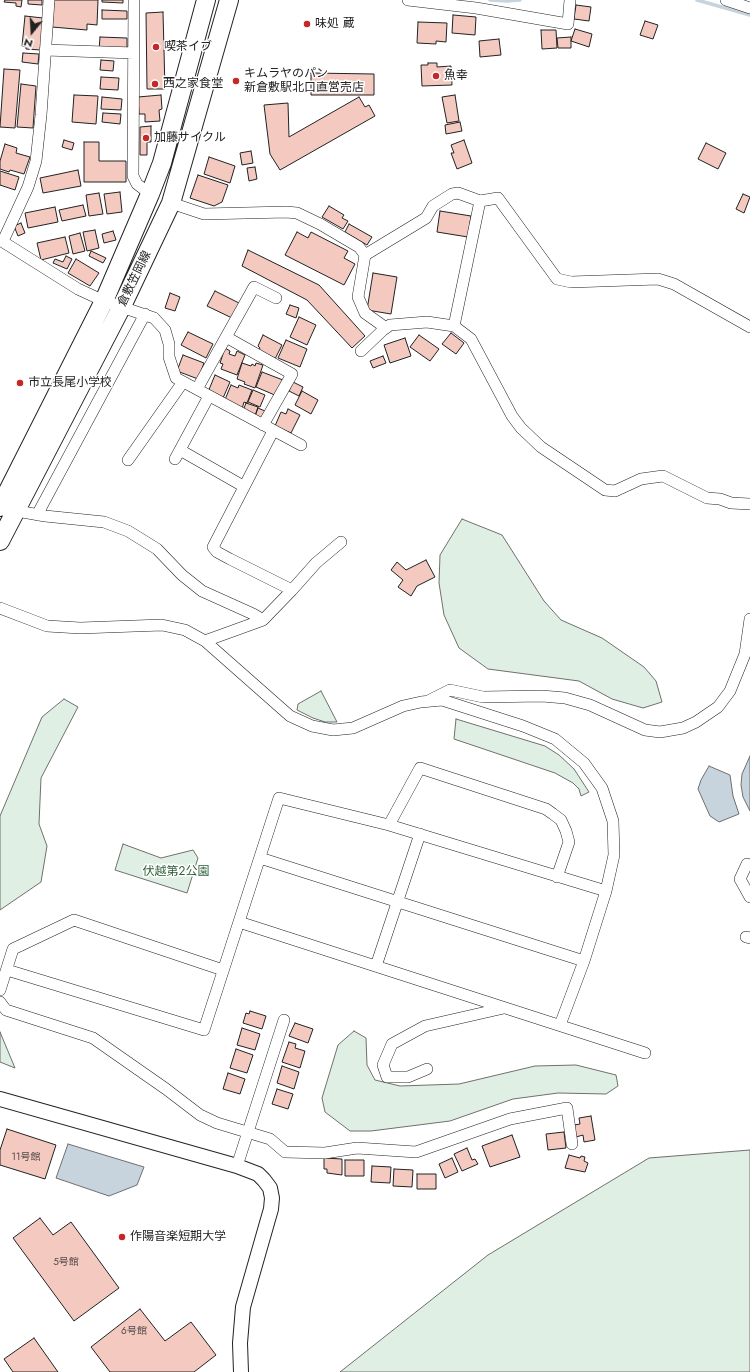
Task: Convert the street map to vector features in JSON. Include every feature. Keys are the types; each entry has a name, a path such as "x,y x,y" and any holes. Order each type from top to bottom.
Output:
{"main road":[{"name":"倉敷笠岡線","path":"0,541 8,509 104,301 162,163 206,0"},
{"name":"倉敷笠岡線","path":"8,509 122,306 171,203 229,0"}],"street":[{"path":"49,0 41,115 36,160 28,187 1,240 78,290 104,301 154,318 165,330 169,344 169,357 176,378 301,445"},
{"path":"134,0 133,176 137,184 150,194"},
{"path":"408,0 476,8 568,24 570,0"},
{"path":"726,0 748,5"},
{"path":"45,50 134,53"},
{"path":"364,255 426,218 433,206 452,194 458,193 480,201 498,198 557,279 571,282 658,279 674,284 750,327"},
{"path":"454,326 480,201"},
{"path":"171,203 204,214 297,213 320,224 359,247 364,255 358,297 365,313 386,328"},
{"path":"197,389 254,287 276,298"},
{"path":"37,515 145,314"},
{"path":"361,351 386,328 403,324 427,322 454,326 471,339 512,416 520,428 541,447 604,490 615,491 641,479 663,476 706,498 720,499 732,503 750,504"},
{"path":"226,337 292,374 244,486 213,547 217,552 230,560 292,590"},
{"path":"128,460 183,382"},
{"path":"209,396 177,455 244,486"},
{"path":"8,509 37,515 104,522 128,531 157,549 182,575 202,591 263,620"},
{"path":"205,641 263,620 316,564 341,542"},
{"path":"0,608 47,626 80,628 162,625 185,630 205,641 290,716 312,726 332,730 353,728 403,706 442,700 523,726 555,739 584,763 602,788 613,821 614,855 606,891 584,961 560,1025"},
{"path":"429,701 450,690 484,697 542,696 565,698 590,706 645,730 660,732 683,728 696,722 718,707 730,691 745,654 750,619"},
{"path":"390,825 420,768 546,809 561,820 569,842 557,877"},
{"path":"7,970 204,1030 279,798 390,825 606,891"},
{"path":"376,966 420,834"},
{"path":"260,858 584,961"},
{"path":"747,864 740,879 750,897"},
{"path":"0,990 13,949 74,920 223,970"},
{"path":"239,922 645,1053"},
{"path":"0,1002 6,1010 93,1038 166,1089 200,1115 217,1123 270,1139 285,1152 325,1153 357,1148 416,1152 510,1119 567,1108 572,1144"},
{"path":"427,1069 408,1077 387,1077 384,1064 392,1044 425,1026 505,1008"},
{"path":"237,1166 247,1131 284,1020"},
{"path":"0,1099 237,1166 258,1174 270,1188 272,1198 271,1209 243,1306 240,1343 241,1372"}],"green space":[{"path":"462,519 502,535 544,601 561,620 602,638 644,667 656,681 662,702 643,708 612,699 579,681 488,669 459,648 444,615 439,583 440,555"},
{"path":"321,691 337,722 325,722 297,710 298,704"},
{"path":"64,699 78,707 41,778 39,824 47,846 41,882 0,910 0,816 42,717"},
{"path":"456,719 545,746 559,755 574,769 589,792 581,796 579,789 573,783 555,773 454,739"},
{"name":"伏越第2公園","path":"123,844 161,858 193,850 198,858 187,893 115,870"},
{"path":"354,1031 366,1038 367,1065 375,1080 400,1086 459,1084 535,1066 576,1065 616,1075 618,1086 606,1094 558,1093 513,1099 450,1121 371,1131 350,1131 325,1112 322,1098 338,1045"},
{"path":"0,1032 15,1068 0,1062"},
{"path":"750,1150 750,1372 340,1372 488,1255 649,1158"}],"shaded area":[{"path":"750,756 750,811 743,797 741,785 742,774"},
{"path":"709,766 730,775 733,796 739,814 719,822 710,816 698,789"},
{"path":"68,1144 144,1167 137,1185 109,1196 56,1178"}],"building":[{"path":"5,0 22,0 21,7 16,6 16,3 4,2"},
{"path":"28,0 42,0 42,5 28,4"},
{"path":"54,0 98,0 97,25 87,24 87,30 52,27"},
{"path":"102,0 123,0 123,3 102,2"},
{"path":"576,5 591,7 589,21 574,19"},
{"path":"102,10 127,11 127,19 102,19"},
{"path":"163,12 165,89 147,89 146,13"},
{"path":"453,15 476,17 475,35 452,33"},
{"path":"25,16 43,18 41,50 26,49 26,47 22,46"},
{"path":"645,21 658,25 653,39 640,35"},
{"path":"418,22 447,23 446,42 436,41 436,44 417,43"},
{"path":"575,29 592,34 589,47 571,41"},
{"path":"541,30 556,30 557,48 542,49"},
{"path":"100,37 127,38 127,52 99,51"},
{"path":"571,37 571,48 558,48 557,38"},
{"path":"499,39 501,55 480,57 479,41"},
{"path":"23,53 39,54 38,64 22,62"},
{"path":"101,60 114,61 113,71 100,70"},
{"path":"428,63 437,63 437,67 451,66 452,85 422,86 421,65 428,65"},
{"path":"4,69 20,70 15,128 0,127"},
{"path":"311,73 374,74 374,95 311,95"},
{"path":"101,77 119,78 118,90 100,89"},
{"path":"21,84 36,86 33,128 17,127"},
{"path":"74,95 98,96 96,124 72,122"},
{"path":"161,95 162,109 159,110 160,121 145,122 145,114 139,114 138,97"},
{"path":"455,95 459,121 447,123 442,97"},
{"path":"102,97 122,99 121,110 101,109"},
{"path":"359,97 365,107 369,105 375,116 280,170 270,154 264,105 288,103 289,137"},
{"path":"103,113 121,114 120,124 102,122"},
{"path":"460,122 462,131 446,134 445,125"},
{"path":"151,126 151,142 147,142 147,155 140,155 140,127"},
{"path":"64,140 74,143 72,150 62,147"},
{"path":"464,140 472,163 457,169 451,153 454,153 451,145"},
{"path":"84,142 99,142 99,161 126,161 126,182 84,182"},
{"path":"706,143 726,153 718,169 698,159"},
{"path":"5,144 17,148 16,153 30,157 24,174 0,169 0,161"},
{"path":"251,151 253,163 242,165 240,153"},
{"path":"209,157 235,166 230,183 204,174"},
{"path":"255,167 257,179 249,181 247,168"},
{"path":"78,170 81,186 43,193 40,178"},
{"path":"0,171 19,177 15,190 0,185"},
{"path":"198,175 228,185 222,202 214,206 190,198"},
{"path":"120,192 122,212 107,214 104,194"},
{"path":"99,193 103,214 89,216 86,195"},
{"path":"743,194 750,197 744,213 736,209"},
{"path":"83,205 86,216 62,221 59,210"},
{"path":"329,206 344,215 342,218 348,221 343,229 322,217"},
{"path":"55,207 58,222 28,228 25,213"},
{"path":"440,211 471,216 468,237 437,232"},
{"path":"21,223 25,233 18,236 14,226"},
{"path":"349,224 372,237 367,245 345,232"},
{"path":"95,230 99,248 87,251 83,232"},
{"path":"113,231 116,240 104,243 102,234"},
{"path":"297,232 308,238 311,232 348,251 344,258 355,264 344,285 285,255"},
{"path":"80,233 85,251 73,254 69,236"},
{"path":"65,237 69,253 41,260 37,243"},
{"path":"248,250 319,285 365,336 352,348 307,300 242,266"},
{"path":"91,251 106,258 103,263 89,256"},
{"path":"66,256 72,259 67,269 53,263 55,259 63,262"},
{"path":"76,259 99,273 90,286 68,273"},
{"path":"373,273 397,277 391,314 367,310"},
{"path":"215,291 239,303 232,318 207,306"},
{"path":"170,293 180,297 175,311 165,308"},
{"path":"290,305 299,308 296,318 286,314"},
{"path":"299,317 316,325 307,345 290,337"},
{"path":"188,332 213,344 206,358 181,345"},
{"path":"451,333 464,343 456,354 442,344"},
{"path":"263,335 282,345 274,361 259,350 260,348 258,346"},
{"path":"419,335 439,349 430,361 410,347"},
{"path":"405,338 411,356 390,363 384,345"},
{"path":"286,340 307,349 300,367 278,358"},
{"path":"225,348 230,351 229,354 235,356 237,351 245,355 237,375 221,369 223,364 220,363"},
{"path":"183,355 204,363 198,379 177,371"},
{"path":"383,356 386,363 373,368 370,361"},
{"path":"242,363 251,366 252,364 255,366 256,363 263,365 255,388 244,384 245,382 237,379"},
{"path":"262,372 283,380 277,396 256,387"},
{"path":"215,375 230,382 223,398 208,392"},
{"path":"293,382 303,387 299,396 289,391"},
{"path":"231,385 238,388 239,385 252,390 247,403 244,402 242,409 224,402"},
{"path":"253,390 265,395 260,407 248,402"},
{"path":"302,391 318,400 311,414 295,405"},
{"path":"246,403 258,407 255,416 243,411"},
{"path":"258,408 265,411 262,419 255,416"},
{"path":"288,409 300,415 291,433 275,426 281,412 286,414"},
{"path":"426,560 435,577 417,586 411,596 398,587 403,580 391,570 397,562 406,570"},
{"path":"250,1011 266,1016 262,1029 243,1023 246,1013 249,1014"},
{"path":"295,1023 313,1029 308,1043 289,1036"},
{"path":"242,1028 260,1034 255,1050 237,1045"},
{"path":"289,1042 296,1044 295,1048 305,1051 300,1068 282,1062"},
{"path":"236,1049 253,1055 247,1073 230,1068"},
{"path":"282,1066 299,1072 294,1089 277,1083"},
{"path":"228,1073 245,1079 240,1094 223,1089"},
{"path":"277,1089 293,1094 288,1109 272,1104"},
{"path":"591,1116 595,1140 584,1142 583,1135 576,1137 574,1125 580,1124 579,1118"},
{"path":"7,1129 56,1145 45,1179 0,1165 0,1150"},
{"path":"564,1132 566,1148 548,1150 546,1134"},
{"path":"512,1135 520,1157 490,1167 482,1146"},
{"path":"467,1148 472,1160 475,1159 478,1164 462,1171 454,1154"},
{"path":"569,1155 580,1158 581,1156 585,1157 584,1161 588,1163 585,1172 565,1168"},
{"path":"324,1158 342,1159 342,1175 327,1173 327,1169 324,1169"},
{"path":"452,1158 458,1172 445,1178 439,1164"},
{"path":"345,1160 364,1160 364,1176 345,1176"},
{"path":"372,1166 391,1167 390,1183 371,1182"},
{"path":"394,1169 413,1170 412,1187 393,1186"},
{"path":"417,1174 436,1174 436,1189 417,1189"},
{"path":"40,1218 53,1235 71,1222 119,1288 74,1321 13,1238"},
{"path":"140,1309 165,1341 191,1322 216,1355 194,1372 110,1372 91,1347"},
{"path":"34,1338 58,1372 13,1372 4,1359"}],"waterway":[{"path":"490,0 520,0"},
{"path":"697,0 750,15"}],"place":[{"name":"味処 蔵","path":"307,24"},
{"name":"喫茶イブ","path":"156,47"},
{"name":"魚幸","path":"436,76"},
{"name":"キムラヤのパン 新倉敷駅北口直営売店","path":"236,81"},
{"name":"西之家食堂","path":"155,84"},
{"name":"加藤サイクル","path":"146,138"},
{"name":"市立長尾小学校","path":"20,383"},
{"name":"作陽音楽短期大学","path":"122,1237"}]}
